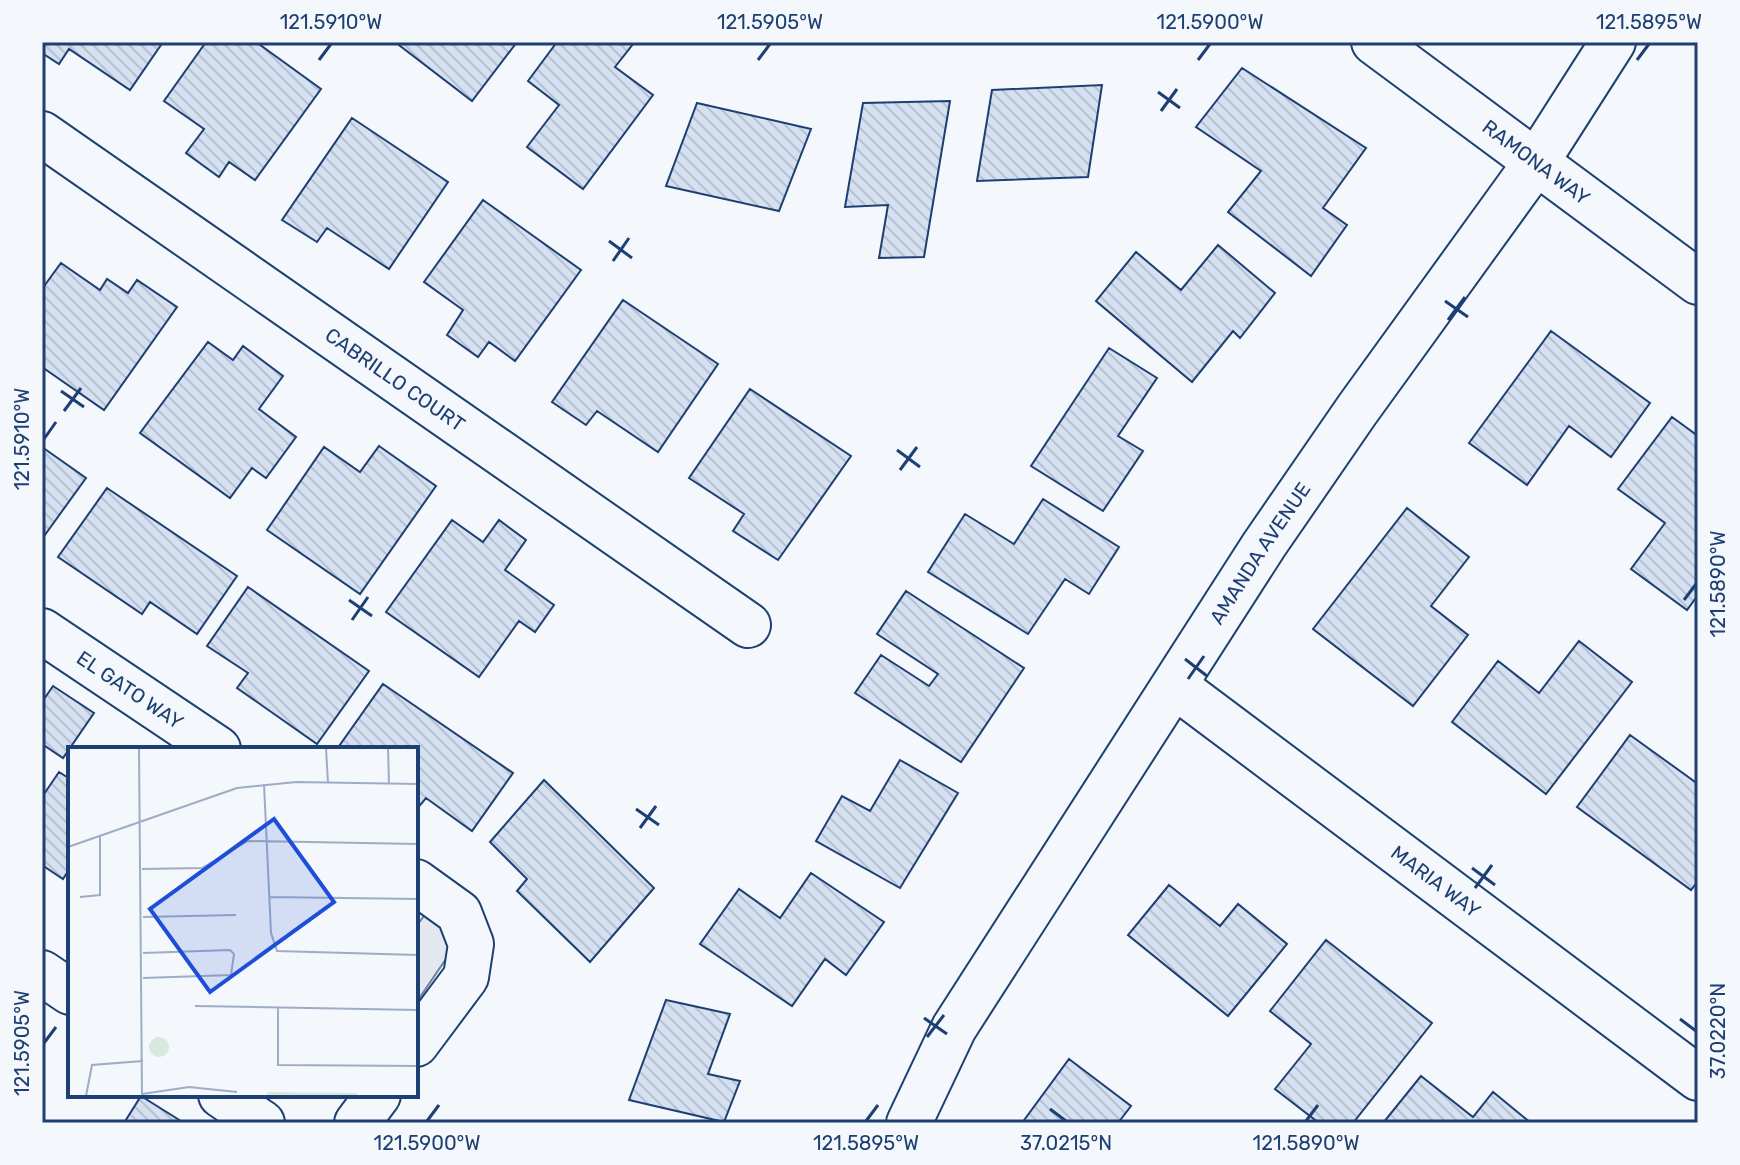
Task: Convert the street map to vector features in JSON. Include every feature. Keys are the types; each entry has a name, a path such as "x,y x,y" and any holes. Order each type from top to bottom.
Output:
{"street":[{"name":"RAMONA WAY","path":"1374,42 1698,282"},
{"name":"AMANDA AVENUE","path":"909,1123 954,1028 1264,545 1357,410 1537,161 1613,42"},
{"name":"CABRILLO COURT","path":"42,134 748,625"},
{"name":"EL GATO WAY","path":"42,631 215,747"},
{"name":"MARIA WAY","path":"1175,686 1698,1078"},
{"path":"418,883 459,913 471,944 466,977 418,1041"},
{"path":"42,973 68,991"},
{"path":"224,1097 262,1123"},
{"path":"357,1123 376,1097"}],"shaded area":[{"path":"426,913 449,932 450,953 418,1000 418,924"}],"building":[{"path":"42,42 163,42 130,90 69,49 59,64 42,53"},
{"path":"206,42 256,42 321,89 255,180 229,162 219,177 186,153 204,129 164,101"},
{"path":"395,42 517,42 472,101"},
{"path":"557,42 631,42 633,44 615,67 653,95 583,189 527,147 559,105 528,81"},
{"path":"1242,68 1366,148 1323,208 1347,225 1311,276 1228,212 1261,171 1196,127"},
{"path":"1102,85 1088,177 977,181 992,90"},
{"path":"950,101 924,257 879,258 888,205 845,207 863,103"},
{"path":"697,103 811,129 779,211 666,186"},
{"path":"352,118 448,182 389,269 327,228 317,242 282,220"},
{"path":"483,200 581,270 515,361 489,342 478,357 447,335 463,310 424,282"},
{"path":"1218,245 1275,293 1240,338 1233,331 1192,382 1096,301 1136,252 1181,290"},
{"path":"61,263 100,290 107,279 128,293 137,280 177,307 104,410 42,367 42,289"},
{"path":"623,300 718,364 658,452 597,411 586,425 552,402"},
{"path":"1551,331 1650,403 1611,457 1569,426 1527,485 1469,443"},
{"path":"208,342 233,360 243,346 283,376 259,409 296,437 266,478 252,468 230,498 140,433"},
{"path":"1109,348 1157,378 1118,436 1143,451 1103,511 1031,466"},
{"path":"750,389 851,456 778,560 733,531 744,514 689,478"},
{"path":"1672,417 1698,436 1698,595 1687,610 1631,569 1665,523 1618,489"},
{"path":"379,446 436,486 360,594 267,530 324,447 360,472"},
{"path":"42,447 86,478 42,539"},
{"path":"107,488 237,576 197,634 150,602 142,614 58,557"},
{"path":"1043,499 1119,547 1089,594 1065,579 1028,634 928,572 965,514 1014,544"},
{"path":"1407,508 1469,557 1431,606 1468,635 1413,706 1313,629"},
{"path":"452,520 483,542 499,520 526,540 505,570 554,605 535,632 519,621 479,677 386,612"},
{"path":"248,587 369,671 317,744 237,688 248,673 207,646"},
{"path":"906,591 1024,668 961,762 855,693 881,655 929,686 938,674 877,634"},
{"path":"1579,641 1632,682 1546,794 1452,722 1498,661 1539,693"},
{"path":"383,684 513,773 472,831 426,798 418,808 418,747 338,747"},
{"path":"53,686 94,713 63,758 42,744 42,702"},
{"path":"1630,735 1698,784 1698,881 1691,890 1577,807"},
{"path":"900,760 958,793 900,888 816,841 842,796 870,811"},
{"path":"59,772 68,778 68,871 63,879 42,865 42,797"},
{"path":"544,780 654,888 590,962 517,891 527,879 490,842"},
{"path":"811,873 884,922 846,975 825,959 792,1006 700,944 739,889 780,918"},
{"path":"1169,885 1220,926 1238,904 1287,944 1228,1016 1128,935"},
{"path":"1326,940 1432,1023 1353,1123 1319,1123 1275,1089 1311,1044 1270,1011"},
{"path":"666,1000 730,1014 708,1074 740,1081 724,1122 629,1100"},
{"path":"1069,1059 1131,1106 1118,1123 1022,1123"},
{"path":"1421,1076 1473,1117 1493,1092 1531,1123 1383,1123"},
{"path":"143,1097 184,1123 124,1123"}]}
